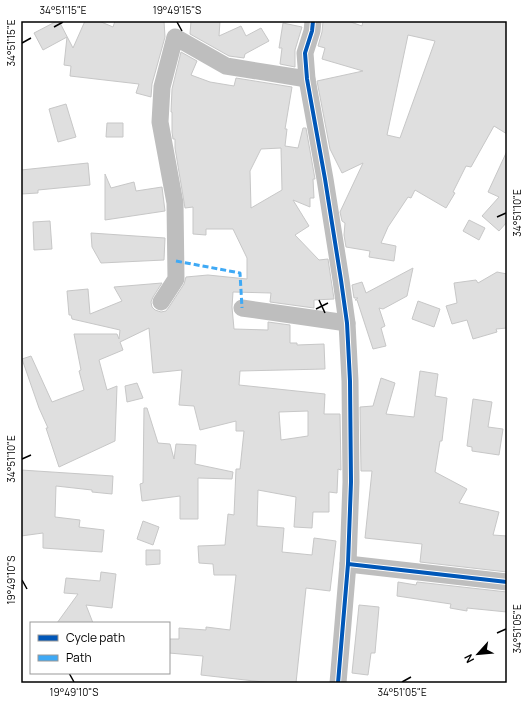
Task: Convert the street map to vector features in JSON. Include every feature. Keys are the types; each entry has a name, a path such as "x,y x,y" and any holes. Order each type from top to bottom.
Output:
{"street":[{"path":"313,21 312,31 305,53 307,79 341,280 346,323 350,389 351,482 348,564 338,683"},
{"path":"161,302 176,279 175,203 160,122 162,87 175,37 226,66 307,79"},
{"path":"242,308 346,323"},
{"path":"348,564 507,582"}],"building":[{"path":"59,21 73,48 85,21 99,21 113,27 115,21 164,21 165,37 152,84 151,97 136,93 139,84 70,76 71,66 64,65 67,37 43,50 34,33"},
{"path":"191,21 220,21 219,36 241,26 246,36 261,28 269,41 245,54 244,58 229,56 190,34"},
{"path":"323,21 348,21 362,26 363,21 507,21 507,134 494,126 471,167 466,166 453,192 455,193 446,208 415,190 411,198 408,197 388,227 381,243 396,246 394,261 369,257 370,251 346,247 344,235 345,223 342,221 340,212 363,163 342,173 330,149 317,81 363,71 322,59 325,48 318,46","holes":["408,35 435,41 400,138 387,135"]},
{"path":"283,23 302,27 295,50 295,67 280,64 282,48 279,48"},
{"path":"181,52 197,61 191,75 210,82 234,86 236,78 292,87 285,129 287,129 285,146 298,148 303,128 306,128 315,179 313,179 314,198 310,198 310,207 293,200 309,226 295,235 319,260 328,259 334,299 314,300 314,308 270,302 271,293 233,292 232,307 234,329 268,330 268,322 290,325 290,343 297,343 297,345 324,344 325,369 240,371 239,385 325,394 324,414 340,414 341,470 338,469 337,493 329,492 329,512 313,512 312,528 294,527 296,497 258,490 257,526 284,528 282,552 312,555 314,538 336,541 330,591 306,588 296,683 272,683 201,675 203,656 170,653 170,639 179,639 179,628 206,630 206,627 230,630 236,575 214,575 213,564 199,563 198,546 225,545 228,514 234,515 236,469 240,469 244,431 236,431 236,421 200,430 194,406 179,405 182,370 153,373 149,328 120,342 123,350 99,360 107,390 117,386 115,441 59,467 46,428 48,428 39,408 22,359 31,356 52,402 84,390 79,371 81,370 74,334 117,334 119,339 120,330 72,319 71,315 69,315 67,291 88,289 90,314 122,301 114,287 162,283 151,302 152,307 155,310 161,312 166,311 169,307 184,284 186,277 208,275 247,279 247,258 233,229 206,229 206,235 193,234 193,207 185,208 175,148 175,139 173,139 171,112 172,89","holes":["281,148 282,190 251,208 250,171 261,149","308,411 308,436 281,440 279,412"]},
{"path":"66,104 76,137 58,142 49,109"},
{"path":"107,123 123,123 123,137 106,137"},
{"path":"507,151 507,222 499,231 482,216 499,197 488,192"},
{"path":"88,163 90,185 38,190 38,193 21,194 21,170"},
{"path":"105,174 111,188 134,182 136,191 162,187 165,211 105,220"},
{"path":"469,220 485,228 479,240 463,231"},
{"path":"50,221 52,249 34,250 33,222"},
{"path":"91,233 165,238 164,260 101,263 92,247"},
{"path":"413,268 407,296 383,309 379,308 385,326 381,328 386,346 373,349 357,300 355,300 358,298 354,298 352,285 362,282 366,293"},
{"path":"497,272 507,274 507,328 496,329 497,332 473,339 467,320 452,324 446,306 457,303 454,283 476,280 478,283"},
{"path":"418,301 440,309 434,327 412,319"},
{"path":"420,371 438,374 435,396 447,398 442,441 440,441 435,472 467,489 459,503 499,512 493,535 507,536 507,572 420,562 422,544 365,538 372,471 361,471 360,407 373,406 381,378 395,383 386,414 414,417"},
{"path":"137,383 143,398 127,402 125,386"},
{"path":"473,399 492,402 488,427 503,429 499,455 472,451 472,447 467,446"},
{"path":"144,408 147,408 158,443 170,444 174,459 176,444 196,445 195,464 233,472 232,479 198,478 198,519 180,519 180,496 142,501 140,484 143,483"},
{"path":"21,470 113,476 112,494 56,486 55,517 80,520 79,527 104,530 102,552 43,548 43,533 21,536"},
{"path":"143,521 159,527 153,545 137,539"},
{"path":"146,550 160,550 160,564 146,565"},
{"path":"101,572 116,574 112,608 86,605 93,622 58,622 78,594 64,593 66,578 100,581"},
{"path":"398,582 416,585 417,582 507,592 507,612 467,608 467,611 450,608 451,604 397,596"},
{"path":"359,605 379,607 375,653 371,653 368,675 352,673"}],"marked path":[{"path":"176,261 240,273 242,308"}],"cycle path":[{"path":"313,21 312,31 305,53 307,79 341,280 347,323 350,381 351,482 348,564 338,683"},
{"path":"348,564 507,582"}]}
